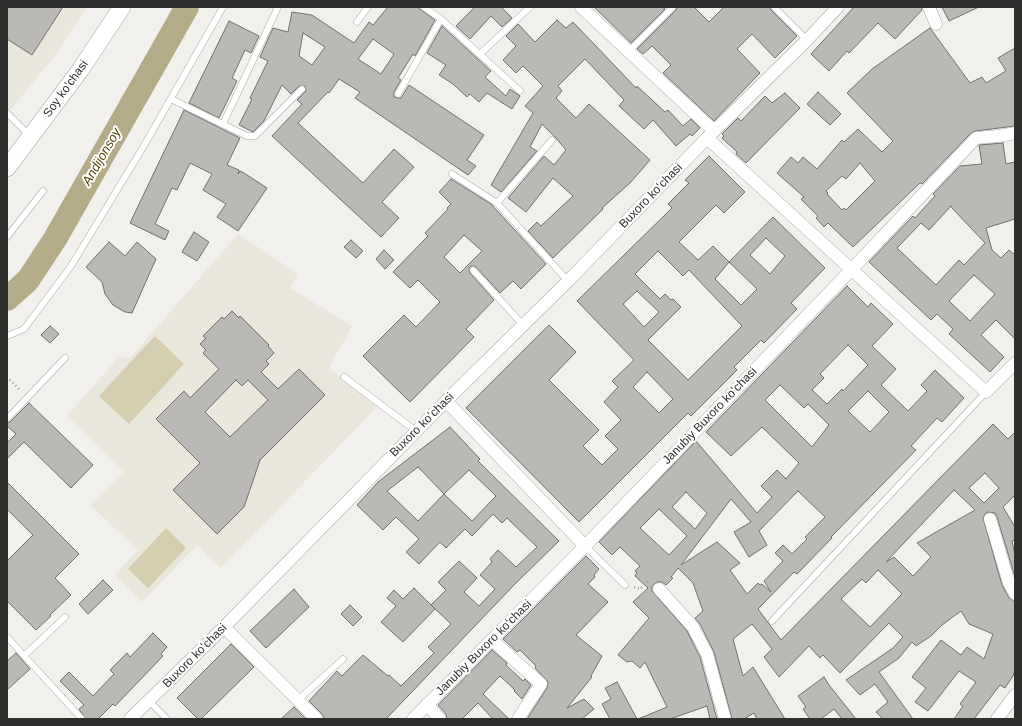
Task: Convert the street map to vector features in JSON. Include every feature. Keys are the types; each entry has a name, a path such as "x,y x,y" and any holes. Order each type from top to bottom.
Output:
{"main road":[{"name":"Soy ko'chasi","path":"7,168 81,69 122,7"}],"street":[{"path":"581,7 852,269 986,392 1015,363"},
{"name":"Buxoro koʻchasi","path":"130,719 224,627 416,431 568,281 711,134 807,40 838,7"},
{"path":"929,7 936,24"},
{"name":"Janubiy Buxoro koʻchasi","path":"413,719 585,546 976,138 1015,133"},
{"path":"446,401 585,546"},
{"path":"990,519 1009,583 1015,594"},
{"path":"659,588 693,627 703,647 715,682 725,719"},
{"path":"224,627 317,719"},
{"path":"492,640 541,684 518,719"},
{"path":"997,719 1015,695"},
{"path":"427,704 440,719"}],"lane":[{"path":"7,336 24,329 71,266 145,144 223,7"},
{"path":"223,124 278,7"},
{"path":"357,22 368,7"},
{"path":"424,7 441,19 520,91"},
{"path":"480,54 530,7"},
{"path":"628,52 673,7"},
{"path":"774,7 807,40"},
{"path":"398,94 441,19"},
{"path":"171,99 247,136 255,136 302,89"},
{"path":"7,113 31,137"},
{"path":"497,203 552,140"},
{"path":"452,174 497,203 568,281"},
{"path":"7,236 43,191"},
{"path":"473,270 523,325"},
{"path":"7,419 65,358"},
{"path":"344,377 416,431"},
{"path":"772,620 986,392"},
{"path":"585,546 625,585"},
{"path":"24,656 65,617"},
{"path":"7,637 82,719"},
{"path":"298,700 344,659"},
{"path":"149,701 167,719"}],"path":[{"path":"7,379 8,378 27,398"},
{"path":"625,585 640,589 650,579 659,588"}],"shaded area":[{"path":"7,7 87,7 57,53 7,114"},
{"path":"238,234 298,274 290,288 352,326 329,368 378,406 221,568 197,545 142,602 115,575 138,550 90,505 123,472 67,416 119,357 130,358"},
{"path":"155,336 184,364 129,424 99,396"},
{"path":"166,528 186,548 148,588 128,569"}],"building":[{"path":"7,7 63,7 32,55 7,39"},
{"path":"388,7 417,7 435,20 415,56 413,54 398,78 401,80 394,92 394,97 401,98 409,85 484,135 467,160 476,166 468,175 355,98 360,92 339,79 329,93 328,92 298,123 363,183 394,149 414,167 382,202 399,218 381,237 272,136 302,104 297,100 306,91 305,86 299,86 291,94 282,85 264,121 253,132 239,125 268,61 260,57 273,28 288,32 292,12 312,15 354,43 369,22 373,25","holes":["303,33 325,47 312,65 299,56","373,39 394,54 381,74 358,59"]},
{"path":"475,7 501,7 512,18 502,27 491,16 470,39 456,26"},
{"path":"594,7 662,7 665,9 631,43"},
{"path":"677,7 694,7 709,22 724,7 770,7 771,10 797,36 775,58 752,34 737,49 760,73 714,121 663,73 671,65 652,46 643,54 637,49 676,10"},
{"path":"854,7 922,7 922,10 895,39 878,23 849,53 847,51 829,71 811,54"},
{"path":"942,7 979,7 949,21"},
{"path":"557,20 566,28 573,22 636,88 637,86 665,112 668,110 683,126 691,119 700,128 692,136 690,134 676,146 653,120 644,129 619,106 624,100 585,59 558,86 562,91 556,98 576,118 589,104 650,160 630,183 602,208 603,209 553,258 528,231 537,222 541,226 573,196 553,178 526,212 508,198 544,156 554,165 566,150 555,137 542,124 530,147 537,151 501,192 491,185 533,113 525,106 543,86 523,66 516,73 503,60 516,46 506,36 518,24 535,42"},
{"path":"229,21 259,36 251,53 245,50 232,78 237,81 219,118 189,103"},
{"path":"442,26 491,71 485,77 506,96 510,89 520,96 512,109 487,93 479,102 470,94 467,97 453,84 439,75 446,65 427,53"},
{"path":"930,28 970,83 982,77 986,83 1006,71 998,58 1015,48 1015,126 975,131 971,133 922,184 920,183 853,247 828,223 824,227 816,218 818,216 801,199 804,197 777,173 791,157 798,163 803,157 817,169 842,140 844,142 858,129 882,152 893,141 847,93 872,69","holes":["860,163 875,181 846,210 844,208 842,210 826,191 842,176 846,179"]},
{"path":"818,92 841,114 830,125 807,104"},
{"path":"785,93 800,108 746,163 722,138 724,136 722,134 738,118 741,121 765,96 772,103"},
{"path":"184,110 240,138 227,165 239,170 238,174 240,171 267,188 238,231 217,217 226,204 203,190 212,174 190,163 177,190 172,188 155,224 169,231 165,240 130,223"},
{"path":"1003,143 1006,164 1015,162 1015,219 986,228 992,250 1001,258 1009,250 1015,255 1015,339 996,320 981,335 1004,357 990,372 949,334 953,329 937,314 931,320 869,262 913,216 915,218 935,196 933,194 960,166 982,164 979,145","holes":["951,206 985,243 964,265 959,260 936,285 897,248 921,223 929,230","974,275 995,294 970,321 949,301"]},
{"path":"709,156 745,192 724,213 716,205 679,242 698,260 713,246 729,262 773,217 825,268 791,303 797,309 764,343 761,340 734,367 737,370 691,416 688,413 579,522 466,408 549,325 576,352 549,380 599,430 583,446 602,465 618,449 605,436 621,420 604,402 618,387 612,381 634,360 577,301 672,208 668,204 689,183 685,180","holes":["766,238 785,256 770,274 750,255","658,251 683,276 689,270 742,326 688,380 648,340 681,307 665,294 660,299 635,274","729,262 757,289 741,305 715,279","637,291 659,312 644,327 623,304","647,372 673,399 659,413 633,387"]},
{"path":"451,179 491,204 546,264 521,289 513,281 500,293 476,267 470,267 470,273 494,300 466,329 474,337 410,402 363,356 404,315 416,327 440,302 418,280 410,288 393,272 428,236 425,233 451,204 439,192","holes":["464,235 482,251 460,273 444,257"]},
{"path":"194,232 209,242 197,261 182,252"},
{"path":"351,240 363,251 356,258 344,247"},
{"path":"109,242 125,256 137,242 156,259 132,313 125,312 113,305 105,294 102,282 86,267"},
{"path":"384,250 394,260 385,269 376,259"},
{"path":"847,286 868,307 871,303 893,324 872,346 896,369 881,385 908,411 927,391 921,385 935,370 964,398 942,422 937,418 911,446 916,450 797,574 794,572 758,609 781,640 993,424 1008,439 1015,432 1015,495 1003,507 1015,527 1015,540 1012,541 1015,555 1015,577 995,513 988,512 983,518 1002,585 1009,598 1015,601 1015,670 1005,688 1000,685 974,719 954,719 963,706 960,704 976,682 959,671 928,711 915,702 926,688 912,677 941,640 961,655 967,647 984,659 993,634 969,624 961,611 942,625 931,636 916,646 912,642 899,658 879,672 913,719 883,719 876,712 888,702 875,684 860,695 846,680 893,648 903,637 889,623 840,673 823,655 820,658 809,646 779,677 764,657 772,649 752,624 733,639 743,676 753,667 785,719 757,719 754,713 744,719 732,719 714,652 700,624 695,618 703,611 693,583 678,568 671,577 673,578 666,585 662,582 657,582 652,586 652,591 687,631 700,657 717,719 710,719 707,706 670,719 638,719 667,707 645,662 640,668 632,661 627,662 618,655 649,618 633,602 648,588 635,576 637,572 635,571 640,566 620,547 612,555 599,542 696,441 757,513 772,497 761,486 777,470 786,479 799,463 762,427 731,456 706,432","holes":["848,345 868,365 843,391 842,389 827,404 812,390 824,378 820,374","780,385 804,408 808,404 829,425 812,447 765,400","868,391 889,412 870,432 848,411","985,473 999,488 984,503 969,488","954,490 975,510 917,543 931,557 913,576 894,557 886,562","798,491 825,517 805,537 807,539 792,554 783,545 775,553 783,561 764,581 771,592 762,584 760,585 758,583 747,594 730,570 740,563 717,542 681,565 731,499 751,522 734,532 749,557 767,545 759,531","686,492 707,513 695,529 672,507","659,509 687,536 669,555 640,528","878,570 902,594 870,627 841,599 862,579 866,583"]},
{"path":"232,311 239,318 240,316 269,345 268,346 274,353 266,361 269,364 261,372 278,389 299,369 325,395 260,460 244,507 217,534 173,490 200,463 156,419 184,391 190,398 219,369 203,353 206,350 200,344 206,338 203,336 222,317 224,319","holes":["236,380 242,386 248,380 268,400 230,437 205,412"]},
{"path":"50,326 59,334 50,343 41,335"},
{"path":"29,403 93,465 71,488 24,442 7,459 7,443 16,434 7,426 7,423 10,422"},
{"path":"450,427 480,459 478,461 559,541 515,584 386,719 324,719 322,714 309,701 337,671 342,676 363,655 401,686 434,653 428,647 451,624 431,605 446,590 438,582 459,561 477,578 464,592 479,606 495,589 480,575 492,562 490,559 498,550 516,567 537,547 507,518 502,523 493,514 472,536 465,529 446,548 440,542 419,564 406,552 419,539 396,517 383,530 357,505 378,482","holes":["418,467 444,494 418,521 387,491","469,470 496,496 472,521 444,494"]},
{"path":"7,482 79,554 55,578 71,595 36,630 7,601 7,561 33,535 7,509"},
{"path":"586,556 599,569 594,575 595,577 588,584 608,602 576,635 602,656 591,676 592,677 567,708 584,699 594,709 582,719 527,719 547,688 548,682 535,668 536,666 520,650 517,652 503,639"},
{"path":"103,580 113,590 88,614 79,604"},
{"path":"414,588 435,609 403,642 381,622 396,606 387,598 394,590 403,599"},
{"path":"294,589 309,607 266,648 250,631"},
{"path":"350,605 362,617 353,626 341,614"},
{"path":"153,633 167,647 161,654 163,656 115,706 113,704 98,719 86,719 79,709 84,705 60,681 69,672 93,696 114,674 110,670 127,653 130,657"},
{"path":"231,644 254,667 201,719 198,719 177,698"},
{"path":"492,650 507,663 506,665 523,681 525,679 531,685 522,699 500,676 483,694 509,719 493,719 478,703 462,719 447,719 446,714 438,705"},
{"path":"16,653 30,669 7,690 7,661"},
{"path":"824,677 856,719 842,719 834,709 821,719 810,719 803,709 806,707 798,696"},
{"path":"617,682 637,719 610,719 602,704 611,699 605,688"},
{"path":"294,707 306,719 281,719"}],"waterway":[{"name":"Andijonsoy","path":"7,299 28,280 55,239 187,7"}]}
